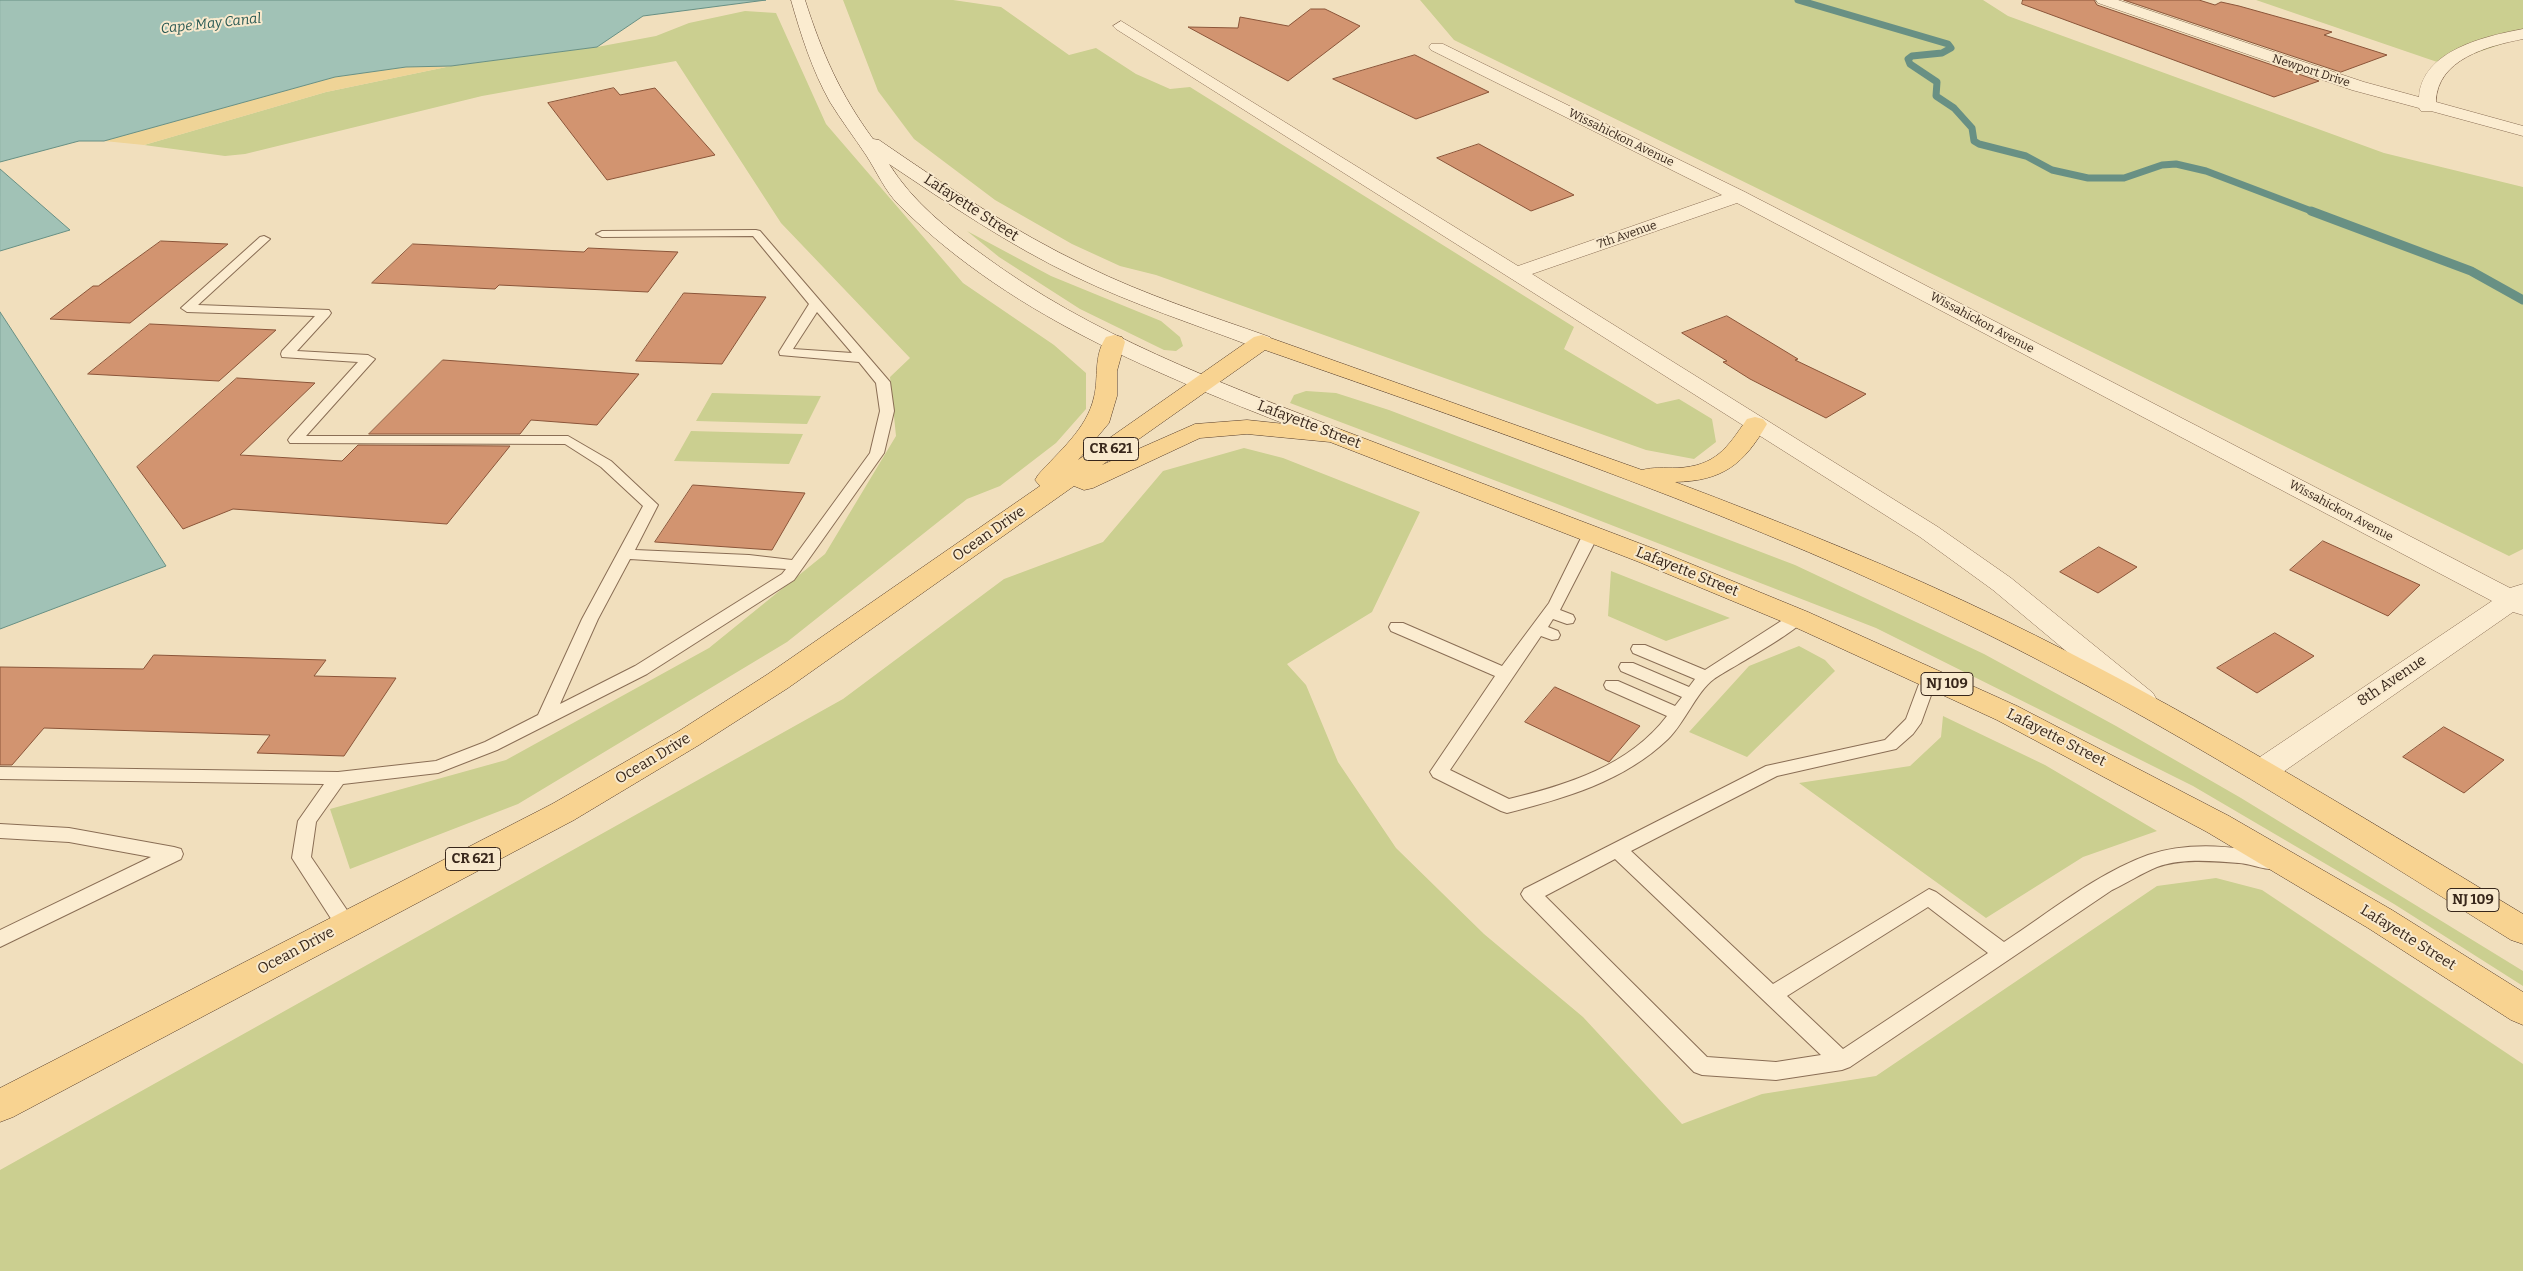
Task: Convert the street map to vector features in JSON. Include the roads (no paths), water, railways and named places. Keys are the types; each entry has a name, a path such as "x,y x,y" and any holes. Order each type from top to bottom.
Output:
{"main road":[{"path":"1018,514 1097,423 1106,396 1106,371 1114,342"},
{"name":"Ocean Drive","path":"0,1106 563,812 689,738 778,681 1262,342"},
{"name":"Lafayette Street","path":"1262,342 1744,516 1861,565 1993,626 2153,708 2262,771 2523,931"},
{"path":"1629,473 1672,476 1708,472 1719,467 1740,450 1755,424"},
{"path":"1018,514 1195,431 1247,427 1334,435"},
{"name":"Lafayette Street","path":"1334,435 1591,534 1798,618 1930,676 2081,750 2289,866 2380,919 2523,1010"}],"street":[{"name":"Lafayette Street","path":"798,0 808,31 834,94 902,196 950,240 1035,299 1114,342 1203,384 1334,435"},
{"name":"Newport Drive","path":"2103,0 2299,67 2427,107 2523,131"},
{"path":"1121,26 1967,558 2153,708"},
{"path":"2427,107 2429,87 2435,75 2448,62 2488,43 2523,34"},
{"name":"Wissahickon Avenue","path":"1437,47 1738,196 2519,599"},
{"name":"Lafayette Street","path":"864,138 979,216 1058,261 1112,286 1262,342"},
{"name":"7th Avenue","path":"1516,273 1738,196"},
{"name":"8th Avenue","path":"2262,771 2519,599"}],"lane":[{"path":"0,773 338,778 389,774 438,767 491,746 641,670 788,577 877,453 887,411 882,382 756,233 602,234"},
{"path":"264,239 187,308 325,314 287,354 368,359 295,440 568,440 606,464 651,505 590,619 545,718"},
{"path":"816,303 785,352 862,358"},
{"path":"1591,534 1551,612 1545,632 1531,650 1506,674 1439,772 1507,806 1552,795 1591,781 1624,763 1663,734 1706,677 1798,618"},
{"path":"625,554 749,560 796,565"},
{"path":"1551,612 1567,618"},
{"path":"1397,627 1506,674"},
{"path":"1640,649 1706,677"},
{"path":"1627,667 1693,695"},
{"path":"1930,676 1915,722 1890,745 1772,771 1531,894 1702,1066 1776,1071 1842,1060 2105,885 2153,861 2179,855 2210,854 2241,856 2289,866"},
{"path":"1612,685 1678,714"},
{"path":"338,778 307,821 301,858 346,925"},
{"path":"0,831 69,835 174,854 0,939"},
{"path":"1616,849 1842,1060"},
{"path":"1772,995 1930,897 2002,952"}],"water":[{"name":"Cape May Canal","path":"0,0 766,0 643,16 597,47 451,66 406,67 335,77 104,141 79,141 0,162"},
{"path":"0,169 70,230 0,251"},
{"path":"0,312 166,566 0,629"}],"waterway":[{"path":"1798,0 1948,44 1951,48 1942,53 1912,56 1908,59 1910,64 1937,82 1936,96 1954,108 1972,128 1974,141 1979,144 2026,156 2052,170 2088,178 2124,178 2162,165 2176,164 2206,171 2314,212"},
{"path":"2311,211 2471,271 2523,300"}]}
